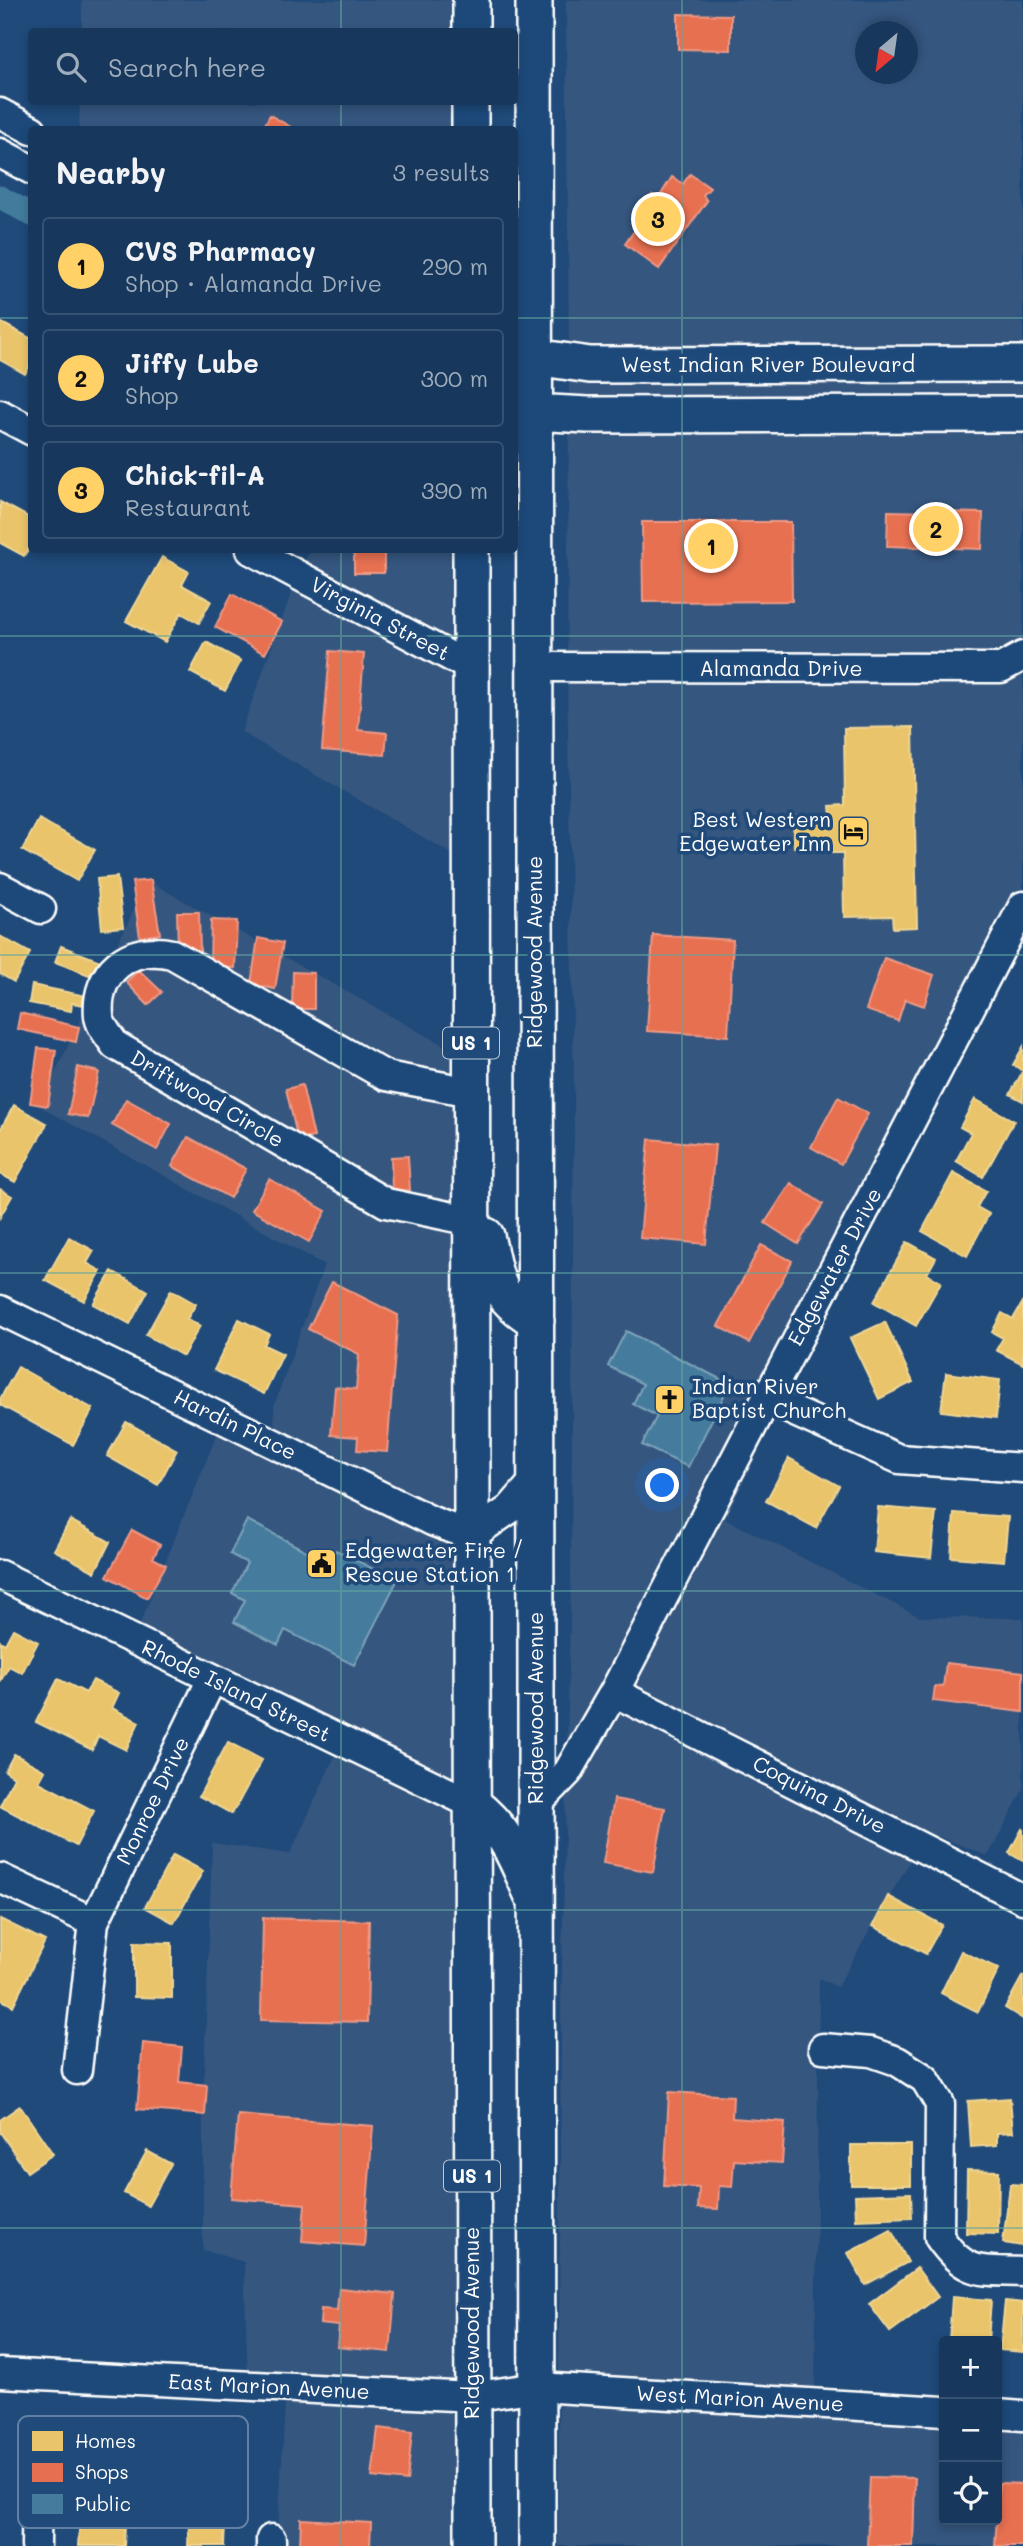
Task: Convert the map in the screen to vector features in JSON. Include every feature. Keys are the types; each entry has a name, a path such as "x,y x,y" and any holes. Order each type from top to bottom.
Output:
{"main road":[{"path":"471,0 471,28"},
{"name":"Ridgewood Avenue","path":"534,0 524,412 535,667 537,2546"},
{"path":"470,105 470,126"},
{"name":"West Indian River Boulevard","path":"525,356 590,366 1023,364"},
{"path":"524,412 1023,414"},
{"name":"Ridgewood Avenue","path":"471,553 473,2546"},
{"path":"472,1175 495,1279 510,1305 536,1321"},
{"name":"Ridgewood Avenue","path":"474,1805 494,1821 506,1836 537,1905"}],"street":[{"path":"0,113 28,128"},
{"path":"0,153 28,168"},
{"path":"0,414 28,429"},
{"name":"Virginia Street","path":"257,553 471,668"},
{"name":"Alamanda Drive","path":"535,667 1001,668 1023,656"},
{"path":"0,887 41,909"},
{"name":"Edgewater Drive","path":"536,1805 568,1772 614,1692 1023,905"},
{"name":"Driftwood Circle","path":"471,1092 386,1076 172,954 157,950 132,954 115,965 102,985 99,1019 115,1045 386,1202 472,1221"},
{"name":"Hardin Place","path":"0,1310 432,1521 471,1536"},
{"path":"766,1399 899,1459 1023,1468"},
{"path":"471,1536 510,1509 536,1480"},
{"name":"Rhode Island Street","path":"0,1575 474,1805"},
{"name":"Monroe Drive","path":"77,2070 93,1922 212,1679"},
{"name":"Coquina Drive","path":"614,1692 1023,1899"},
{"path":"0,1878 93,1922"},
{"path":"822,2048 871,2052 897,2062 925,2079 940,2104 939,2237 951,2254 970,2269 1023,2273"},
{"name":"East Marion Avenue","path":"0,2373 472,2397 537,2387"},
{"name":"West Marion Avenue","path":"537,2387 939,2411"},
{"path":"1002,2414 1023,2416"},
{"path":"36,2528 36,2546"}],"shaded area":[{"path":"82,0 453,0 453,28 82,28"},
{"path":"566,0 1023,0 1023,351 569,350"},
{"path":"80,105 453,105 453,126 79,126"},
{"path":"569,376 1023,376 1023,401 569,402"},
{"path":"1023,426 1023,942 882,1203 725,1519 920,1617 1023,1618 1023,1790 988,1856 927,1832 837,1987 819,1978 815,2402 939,2407 939,2525 1002,2525 1002,2408 1023,2409 1023,2546 558,2546 561,2005 571,1576 574,1096 567,669 569,427"},
{"path":"309,553 457,553 459,858 241,732 289,599"},
{"path":"148,881 459,1054 454,1760 455,2546 277,2546 286,2387 248,2387 244,2262 203,2250 203,2107 212,1843 290,1854 340,1745 136,1634 228,1407 275,1433 274,1406 324,1265 39,1106"}],"building: Homes":[{"path":"0,322 28,337 28,369 25,374 0,360"},
{"path":"0,502 28,517 28,550 24,556 0,543"},
{"path":"162,557 189,572 182,585 211,601 199,623 181,613 165,642 126,621"},
{"path":"206,642 241,661 225,691 190,672"},
{"name":"Best Western Edgewater Inn","path":"913,727 917,927 893,928 892,916 844,917 843,853 829,853 829,846 794,847 793,817 831,816 830,806 845,805 844,728"},
{"path":"39,819 95,850 77,881 22,850"},
{"path":"117,877 123,927 102,929 97,879"},
{"path":"0,936 30,953 14,982 0,974"},
{"path":"61,946 103,962 97,978 55,962"},
{"path":"32,985 86,996 85,1005 72,1003 71,1011 29,1003"},
{"path":"1023,1047 1023,1071 1013,1065"},
{"path":"1023,1071 1023,1101 1010,1094"},
{"path":"975,1099 1014,1121 983,1177 956,1161 971,1133 960,1127"},
{"path":"14,1105 47,1124 15,1182 0,1174 0,1130"},
{"path":"953,1173 986,1191 977,1207 989,1214 967,1256 922,1231"},
{"path":"0,1189 12,1196 0,1217"},
{"path":"69,1237 94,1251 87,1263 101,1271 84,1301 45,1280"},
{"path":"907,1242 936,1258 927,1274 941,1282 916,1326 874,1302"},
{"path":"112,1271 148,1291 130,1324 93,1304"},
{"path":"171,1290 196,1304 187,1319 200,1326 183,1356 146,1335"},
{"path":"1023,1302 1023,1364 996,1350 1003,1338 992,1332 1002,1313 1013,1319"},
{"path":"239,1319 269,1334 264,1345 283,1354 264,1394 214,1370"},
{"path":"885,1322 913,1382 879,1399 850,1338"},
{"path":"18,1367 93,1409 73,1445 0,1405 0,1399"},
{"path":"946,1373 1000,1380 996,1418 941,1411"},
{"path":"126,1422 177,1450 158,1485 107,1456"},
{"path":"789,1458 839,1486 816,1528 766,1501"},
{"path":"878,1507 936,1512 931,1558 874,1552"},
{"path":"954,1513 1008,1517 1004,1561 951,1557"},
{"path":"70,1520 110,1542 95,1572 54,1550"},
{"path":"13,1629 38,1642 22,1673 9,1666 0,1682 0,1641 5,1644"},
{"path":"58,1679 86,1693 93,1680 119,1693 112,1708 139,1722 126,1750 98,1736 92,1750 36,1722"},
{"path":"228,1742 262,1760 232,1814 199,1796"},
{"path":"14,1754 45,1771 39,1782 94,1811 76,1846 0,1806 14,1777 5,1771"},
{"path":"1023,1830 1023,1861 1009,1853"},
{"path":"173,1855 203,1871 174,1923 145,1907"},
{"path":"888,1896 942,1925 926,1954 873,1926"},
{"path":"0,1919 45,1941 13,2006 0,1999"},
{"path":"134,1942 172,1943 172,1998 134,1997"},
{"path":"961,1951 999,1969 978,2012 941,1993"},
{"path":"1023,1975 1023,2019 1005,2008"},
{"path":"1010,2098 1013,2132 997,2133 997,2145 971,2147 968,2101"},
{"path":"20,2106 53,2154 27,2172 0,2132 0,2120"},
{"path":"851,2145 911,2145 911,2185 851,2185"},
{"path":"147,2151 171,2164 148,2206 124,2193"},
{"path":"967,2170 999,2171 998,2234 966,2233"},
{"path":"1010,2184 1023,2185 1023,2246 1003,2243"},
{"path":"911,2193 912,2218 856,2220 855,2195"},
{"path":"891,2230 908,2262 865,2285 848,2253"},
{"path":"917,2268 938,2297 890,2332 869,2304"},
{"path":"952,2297 991,2300 988,2336 949,2336"},
{"path":"1005,2301 1023,2303 1023,2352 1002,2350"},
{"path":"79,2528 125,2528 124,2546 78,2546"},
{"path":"189,2528 225,2528 224,2546 188,2546"}],"building: Shops":[{"path":"678,14 731,15 731,50 678,49"},
{"path":"270,115 289,126 264,126"},
{"path":"690,174 710,188 703,195 707,201 659,269 625,244 648,211 644,209 652,195 658,199 672,177 683,184"},
{"path":"888,511 983,513 982,549 887,546"},
{"path":"642,522 791,522 792,601 643,602"},
{"path":"354,553 384,553 384,573 354,573"},
{"path":"232,594 282,622 265,654 215,627"},
{"path":"330,651 364,654 358,730 387,733 385,755 322,750"},
{"path":"151,880 160,934 140,937 132,882"},
{"path":"177,912 199,912 200,951 178,951"},
{"path":"211,920 237,921 235,968 210,967"},
{"path":"653,935 733,940 728,1036 647,1031"},
{"path":"258,938 283,943 275,989 251,984"},
{"path":"884,958 934,975 924,1006 905,999 898,1021 866,1010"},
{"path":"139,970 162,992 148,1005 126,982"},
{"path":"293,972 314,973 314,1009 292,1009"},
{"path":"20,1013 79,1027 76,1042 17,1029"},
{"path":"38,1048 56,1050 48,1106 30,1103"},
{"path":"78,1067 99,1072 88,1118 68,1114"},
{"path":"302,1085 314,1137 298,1140 286,1089"},
{"path":"838,1097 868,1114 841,1164 811,1147"},
{"path":"126,1099 171,1124 157,1150 112,1125"},
{"path":"188,1137 246,1169 230,1198 172,1166"},
{"path":"649,1139 715,1145 706,1244 640,1238"},
{"path":"408,1156 410,1190 392,1191 391,1157"},
{"path":"269,1179 326,1211 309,1242 252,1210"},
{"path":"791,1183 823,1204 798,1244 765,1223"},
{"path":"761,1245 792,1261 749,1343 718,1326"},
{"path":"332,1282 398,1315 387,1452 357,1450 358,1437 331,1435 335,1387 356,1389 359,1354 308,1329"},
{"path":"132,1530 160,1545 153,1558 166,1565 147,1598 107,1576"},
{"path":"946,1663 1023,1672 1023,1712 933,1701 935,1686 943,1687"},
{"path":"614,1799 665,1808 653,1872 603,1863"},
{"path":"263,1918 369,1921 367,2022 261,2020"},
{"path":"143,2043 182,2047 179,2082 207,2085 205,2115 137,2109"},
{"path":"669,2092 733,2096 732,2118 785,2122 782,2163 734,2160 732,2187 719,2186 718,2209 698,2208 699,2188 664,2186"},
{"path":"238,2115 373,2126 364,2246 302,2241 305,2204 231,2198"},
{"path":"339,2288 395,2294 390,2352 337,2347 339,2326 320,2324 321,2309 337,2310"},
{"path":"378,2428 412,2432 407,2481 372,2477"},
{"path":"870,2477 915,2478 913,2546 867,2546"},
{"path":"1002,2483 1023,2484 1023,2546 995,2546 996,2525 1002,2525"},
{"path":"301,2519 371,2523 370,2546 300,2546"}],"building: Public":[{"path":"626,1331 730,1384 688,1467 642,1445 657,1416 633,1404 643,1384 608,1366"},
{"path":"247,1520 329,1563 336,1550 397,1581 354,1665 285,1630 278,1645 234,1622 245,1600 232,1593 247,1563 230,1554"}],"waterway":[{"path":"0,197 28,213"}],"place":[{"name":"Chick-fil-A","path":"658,219"},
{"name":"Jiffy Lube","path":"936,529"},
{"name":"CVS Pharmacy","path":"711,546"},
{"name":"Best Western Edgewater Inn","path":"854,832"},
{"name":"Indian River Baptist Church","path":"669,1399"},
{"name":"Edgewater Fire / Rescue Station 1","path":"322,1563"}]}
